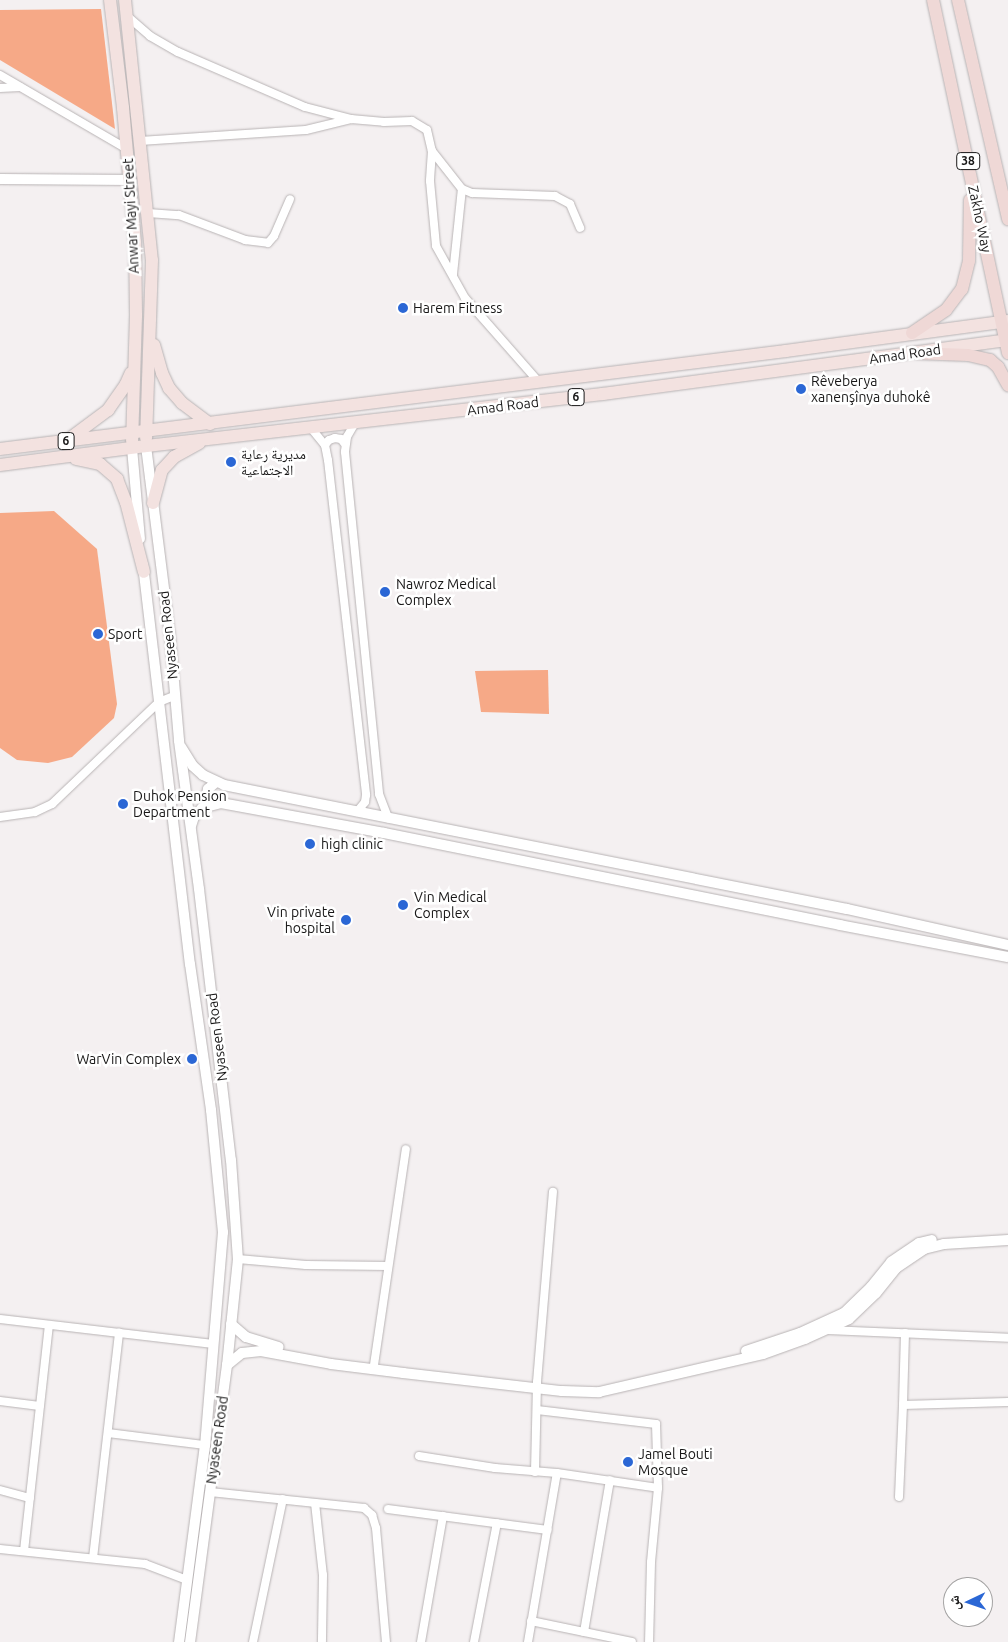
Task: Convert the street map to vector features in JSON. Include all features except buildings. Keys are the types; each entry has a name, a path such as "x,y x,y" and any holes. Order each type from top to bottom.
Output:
{"highway":[{"name":"Zakho Way","path":"933,0 1005,321"},
{"name":"Zakho Way","path":"958,0 1008,219"},
{"path":"996,160 1008,194"},
{"path":"912,334 946,310 962,289 969,253 971,208 969,165"},
{"name":"38","path":"1005,321 1007,344"},
{"path":"914,353 968,355 990,360 998,366 1008,385"}],"main road":[{"name":"Anwar Mayi Street","path":"110,0 128,149 135,242 132,448"},
{"name":"Anwar Mayi Street","path":"125,0 152,260 151,334 146,432"},
{"name":"Amad Road","path":"132,434 786,351 1005,321"},
{"path":"151,334 162,373 169,388 182,403 210,424"},
{"name":"Amad Road","path":"0,465 205,439 604,394 914,353 1007,344"},
{"path":"65,442 108,410 126,384 134,363"},
{"name":"Nyaseen Road","path":"146,432 146,446"},
{"name":"6","path":"0,449 132,434"},
{"path":"153,503 162,470 174,457 205,439"},
{"path":"69,457 100,464 117,479 126,502 144,572"}],"street":[{"path":"126,14 150,36 178,52 305,107 351,119 384,122 412,120 427,130 432,151 430,181 436,246 466,298 538,381"},
{"path":"0,75 128,149"},
{"path":"0,88 20,87"},
{"path":"140,141 306,130 351,119"},
{"path":"432,151 462,189 472,193 555,196 570,204 580,228"},
{"path":"0,179 130,180"},
{"path":"452,274 462,189"},
{"path":"148,213 179,215 245,240 268,243 274,236 290,199"},
{"path":"355,423 345,444 379,794 388,818"},
{"path":"311,428 325,445 366,795 365,802 358,812"},
{"path":"325,445 329,440 335,438 345,444"},
{"name":"Nyaseen Road","path":"146,446 170,635 178,741 231,1160 238,1259 227,1365 190,1642"},
{"name":"Nyaseen Road","path":"132,448 144,572 189,955 212,1110 223,1232 205,1445 179,1642"},
{"path":"0,817 35,812 52,804 159,702 174,696"},
{"path":"178,741 193,766 216,782 852,910 1008,945"},
{"path":"214,803 208,795 208,789 216,782"},
{"path":"366,795 373,798 379,794"},
{"path":"190,830 194,817 198,812 202,808 214,803 436,843 846,927 1008,957"},
{"path":"436,843 439,828"},
{"path":"601,877 604,861"},
{"path":"684,894 687,877"},
{"path":"846,927 852,910"},
{"path":"374,1365 406,1149"},
{"path":"535,1472 537,1384 553,1192"},
{"path":"232,1324 238,1332 262,1344 374,1365 557,1386 594,1386 758,1348 816,1327 844,1313 871,1287 891,1262 919,1243 939,1238 1008,1233"},
{"path":"227,1365 246,1351 261,1351 331,1364 403,1373 537,1384 562,1391 599,1392 763,1354 828,1330 854,1314 876,1293 896,1268 924,1249 944,1244 1008,1240"},
{"path":"238,1259 306,1265 388,1266"},
{"path":"0,1319 214,1344"},
{"path":"24,1551 49,1325"},
{"path":"828,1330 1008,1338"},
{"path":"93,1558 119,1332"},
{"path":"899,1497 905,1333"},
{"path":"246,1351 241,1345 249,1339"},
{"path":"0,1401 40,1406"},
{"path":"903,1405 1008,1402"},
{"path":"537,1410 656,1424 658,1488 651,1562 649,1642"},
{"path":"108,1434 205,1445"},
{"path":"419,1456 535,1472 558,1473 658,1488"},
{"path":"203,1461 214,1462"},
{"path":"528,1642 558,1473"},
{"path":"584,1632 610,1480"},
{"path":"0,1490 30,1498"},
{"path":"210,1492 364,1508 372,1515 376,1528 386,1642"},
{"path":"253,1642 283,1499"},
{"path":"315,1503 323,1575 323,1642"},
{"path":"388,1509 548,1530"},
{"path":"421,1642 443,1516"},
{"path":"474,1642 497,1523"},
{"path":"0,1549 145,1564 187,1580"},
{"path":"531,1621 632,1642"}],"shaded area":[{"path":"101,9 115,129 0,60 0,10"},
{"path":"54,511 97,549 117,704 114,718 72,757 48,763 17,760 0,748 0,513"},
{"path":"548,670 549,714 481,712 475,671"}],"place":[{"name":"Harem Fitness","path":"403,308"},
{"name":"Rêveberya xanenşînya duhokê","path":"801,389"},
{"name":"مديرية رعاية الاجتماعية","path":"231,462"},
{"name":"Nawroz Medical Complex","path":"385,592"},
{"name":"Sport","path":"98,634"},
{"name":"Duhok Pension Department","path":"123,804"},
{"name":"high clinic","path":"310,844"},
{"name":"Vin Medical Complex","path":"403,905"},
{"name":"Vin private hospital","path":"346,920"},
{"name":"WarVin Complex","path":"192,1059"},
{"name":"Jamel Bouti Mosque","path":"628,1462"}]}
